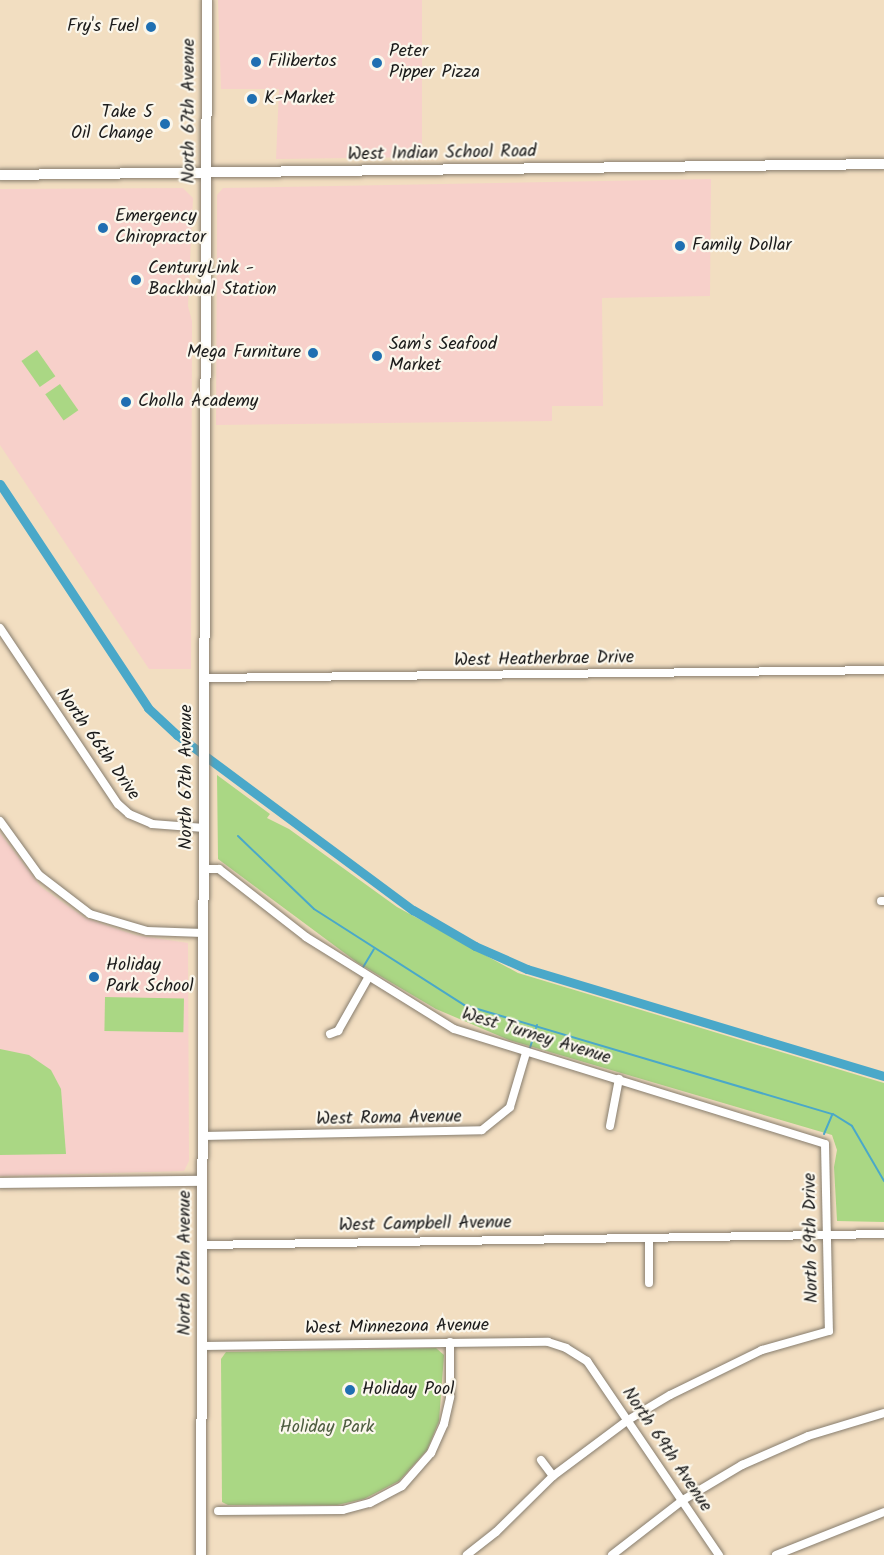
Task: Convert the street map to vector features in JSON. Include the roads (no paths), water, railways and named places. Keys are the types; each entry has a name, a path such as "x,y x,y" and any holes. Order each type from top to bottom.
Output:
{"main road":[{"name":"North 67th Avenue","path":"201,1555 207,0"},
{"name":"West Indian School Road","path":"0,175 884,164"},
{"path":"0,1183 202,1181"}],"street":[{"name":"North 66th Drive","path":"0,628 117,804 129,814 152,824 204,828"},
{"name":"West Heatherbrae Drive","path":"204,678 884,670"},
{"path":"0,821 45,882 90,914 147,931 203,933"},
{"name":"West Turney Avenue","path":"204,869 219,869 368,978 454,1029 526,1053 619,1078 825,1144"},
{"path":"330,1034 338,1031 368,978"},
{"name":"West Roma Avenue","path":"203,1136 482,1130 510,1107 526,1053"},
{"path":"610,1126 619,1078"},
{"name":"North 69th Drive","path":"628,1420 670,1395 762,1350 829,1331 825,1144"},
{"name":"West Campbell Avenue","path":"202,1245 884,1233"},
{"path":"649,1238 649,1283"},
{"path":"218,1511 332,1511 380,1499 402,1486 426,1460 442,1432 448,1410 450,1342"},
{"name":"West Minnezona Avenue","path":"202,1346 548,1342 587,1361"},
{"name":"North 69th Avenue","path":"587,1361 719,1555"},
{"path":"612,1555 682,1500 789,1444 884,1413"},
{"path":"466,1555 496,1532 553,1476 628,1420"},
{"path":"541,1460 553,1476"},
{"path":"776,1555 884,1512"}],"waterway":[{"path":"0,484 148,708 177,735 413,910 475,946 527,969 884,1076"},
{"path":"238,836 314,909 464,1005 833,1114 852,1126 884,1181"},
{"path":"362,969 374,949"},
{"path":"530,1048 537,1025"},
{"path":"824,1134 832,1115"}],"place":[{"name":"Fry's Fuel","path":"151,27"},
{"name":"Filibertos","path":"256,62"},
{"name":"Peter Pipper Pizza","path":"377,63"},
{"name":"K-Market","path":"252,99"},
{"name":"Take 5 Oil Change","path":"165,124"},
{"name":"Emergency Chiropractor","path":"103,228"},
{"name":"Family Dollar","path":"680,246"},
{"name":"CenturyLink - Backhual Station","path":"136,280"},
{"name":"Mega Furniture","path":"313,353"},
{"name":"Sam's Seafood Market","path":"377,356"},
{"name":"Cholla Academy","path":"126,402"},
{"name":"Holiday Park School","path":"94,977"},
{"name":"Holiday Pool","path":"350,1390"}],"park label":[{"name":"Holiday Park","path":"327,1428"}]}
